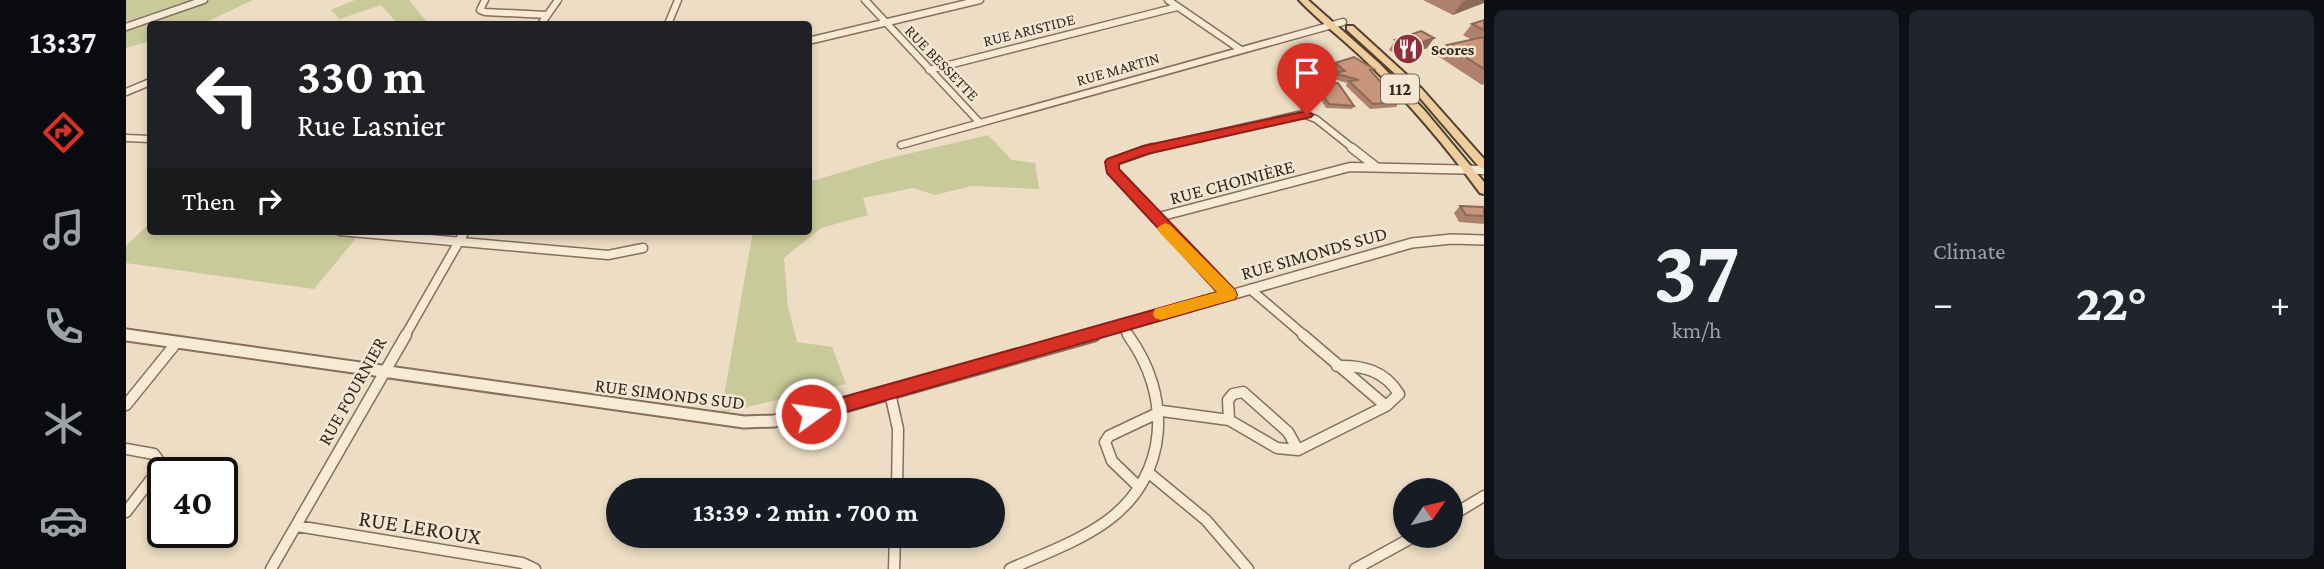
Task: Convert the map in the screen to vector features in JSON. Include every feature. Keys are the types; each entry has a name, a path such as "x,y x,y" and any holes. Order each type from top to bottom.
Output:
{"main road":[{"name":"112","path":"1303,0 1338,23 1417,107 1484,190"},
{"name":"112","path":"1315,0 1338,23 1418,90 1484,168"}],"street":[{"path":"126,27 204,0"},
{"path":"485,0 480,10 485,12 547,15"},
{"path":"543,21 558,0"},
{"path":"669,21 678,0"},
{"name":"RUE BESSETTE","path":"865,0 980,122"},
{"path":"812,40 980,0"},
{"path":"1168,0 1241,50"},
{"name":"RUE ARISTIDE","path":"929,70 1177,6"},
{"name":"RUE MARTIN","path":"901,145 1338,23"},
{"path":"126,92 147,83"},
{"path":"1229,295 1112,170 1115,160 1143,150 1303,114 1316,119 1375,166"},
{"path":"126,138 147,139"},
{"name":"RUE CHOINIÈRE","path":"1155,218 1350,167 1469,170 1484,168"},
{"path":"383,235 608,255 643,248"},
{"name":"RUE FOURNIER","path":"271,569 463,235"},
{"name":"RUE SIMONDS SUD","path":"126,335 744,422 774,421 890,393 1412,243 1448,239 1484,240"},
{"path":"1250,289 1337,366 1386,405"},
{"path":"1010,569 1087,533 1119,511 1149,473 1158,446 1162,411 1139,346 1121,325"},
{"path":"126,405 177,342"},
{"path":"1139,487 1112,461 1105,442 1109,436 1162,411 1229,421 1277,448 1297,450 1386,405 1399,394 1395,385 1370,367 1358,364 1337,366"},
{"path":"890,393 898,413 897,478"},
{"path":"1229,421 1228,400 1233,394 1243,393 1288,432 1297,450"},
{"path":"126,449 153,454 159,461 156,473 126,512"},
{"path":"1149,473 1206,520 1248,569"},
{"path":"1463,509 1484,496"},
{"name":"RUE LEROUX","path":"297,526 522,563 535,569"},
{"path":"894,569 895,548"},
{"path":"1355,569 1393,548"}],"green space":[{"path":"126,0 253,0 208,21 147,21 147,42 126,48"},
{"path":"355,0 409,0 426,21 395,21 381,5 340,19 331,10"},
{"path":"988,135 1012,160 1035,163 1039,189 972,186 935,195 913,188 863,198 868,215 821,228 784,258 788,307 797,342 832,347 846,384 721,413 752,235 812,235 812,181 886,159"},
{"path":"147,226 147,235 359,235 314,289 126,263 126,246"}],"building":[{"path":"1484,20 1484,30 1472,24"},
{"path":"1421,31 1434,38 1408,47 1395,40"},
{"path":"1484,37 1484,69 1447,45"},
{"path":"1354,57 1374,69 1370,70 1399,102 1373,104 1349,81 1359,80 1334,73 1345,71 1335,63"},
{"path":"1338,83 1354,106 1329,104 1316,84"},
{"path":"1460,206 1484,207 1484,216 1466,215"}],"slow traffic":[{"path":"1161,314 1229,295 1165,228"}],"place":[{"name":"Scores","path":"1408,49"}],"route":[{"path":"811,414 1229,295 1112,170 1112,162 1143,150 1307,115"}]}
